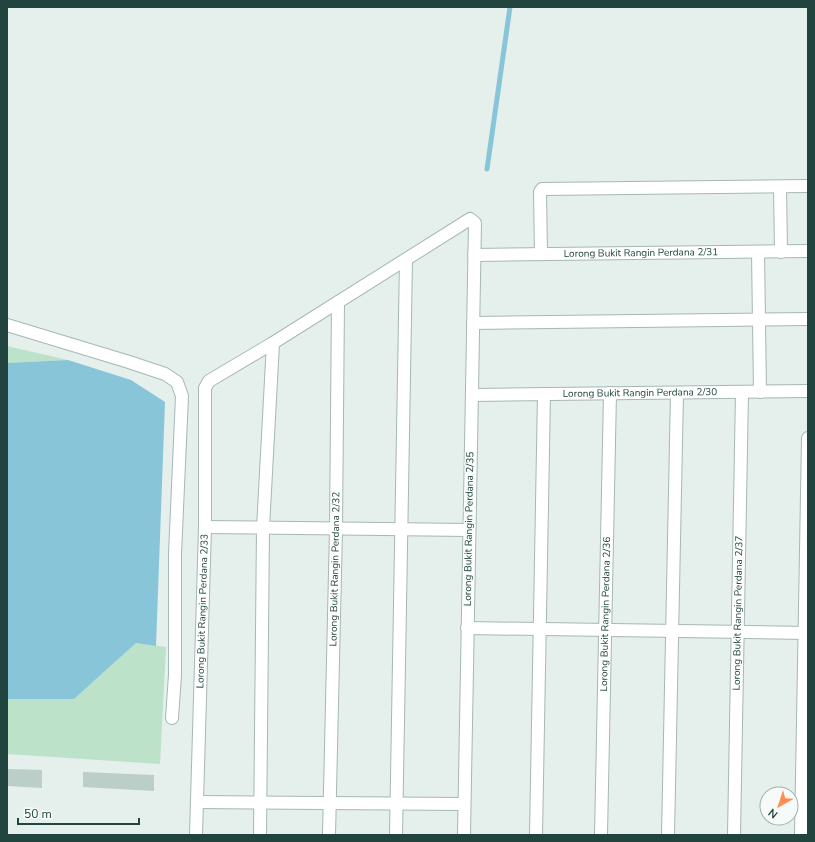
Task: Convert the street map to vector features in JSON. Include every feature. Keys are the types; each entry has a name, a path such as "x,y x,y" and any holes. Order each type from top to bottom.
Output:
{"street":[{"path":"541,254 540,192 542,189 808,186"},
{"path":"780,187 781,252"},
{"name":"Lorong Bukit Rangin Perdana 2/35","path":"406,260 470,219 475,223 464,835"},
{"name":"Lorong Bukit Rangin Perdana 2/31","path":"474,255 808,251"},
{"path":"758,252 760,392"},
{"path":"260,835 263,528 273,343 406,260"},
{"path":"396,835 406,260"},
{"name":"Lorong Bukit Rangin Perdana 2/32","path":"329,835 336,529 338,302"},
{"path":"473,323 808,319"},
{"path":"7,325 165,374 177,382 182,396 175,554 175,675 172,718"},
{"name":"Lorong Bukit Rangin Perdana 2/33","path":"196,835 205,527 206,388 210,381 273,343"},
{"name":"Lorong Bukit Rangin Perdana 2/30","path":"472,395 808,391"},
{"name":"Lorong Bukit Rangin Perdana 2/37","path":"734,835 742,392"},
{"name":"Lorong Bukit Rangin Perdana 2/36","path":"601,835 610,393"},
{"path":"668,835 677,393"},
{"path":"536,835 544,394"},
{"path":"801,835 806,633 808,438"},
{"path":"205,527 469,530"},
{"path":"468,628 806,633"},
{"path":"197,802 464,804"}],"green space":[{"path":"7,346 68,360 7,363"},
{"path":"136,643 166,647 160,764 7,754 7,699 74,699"}],"water":[{"path":"68,360 131,380 165,402 156,646 136,643 74,699 7,699 7,363"}],"building":[{"path":"7,769 42,770 42,788 7,786"},
{"path":"83,772 154,775 154,791 83,787"}],"waterway":[{"path":"487,169 510,7"}]}
